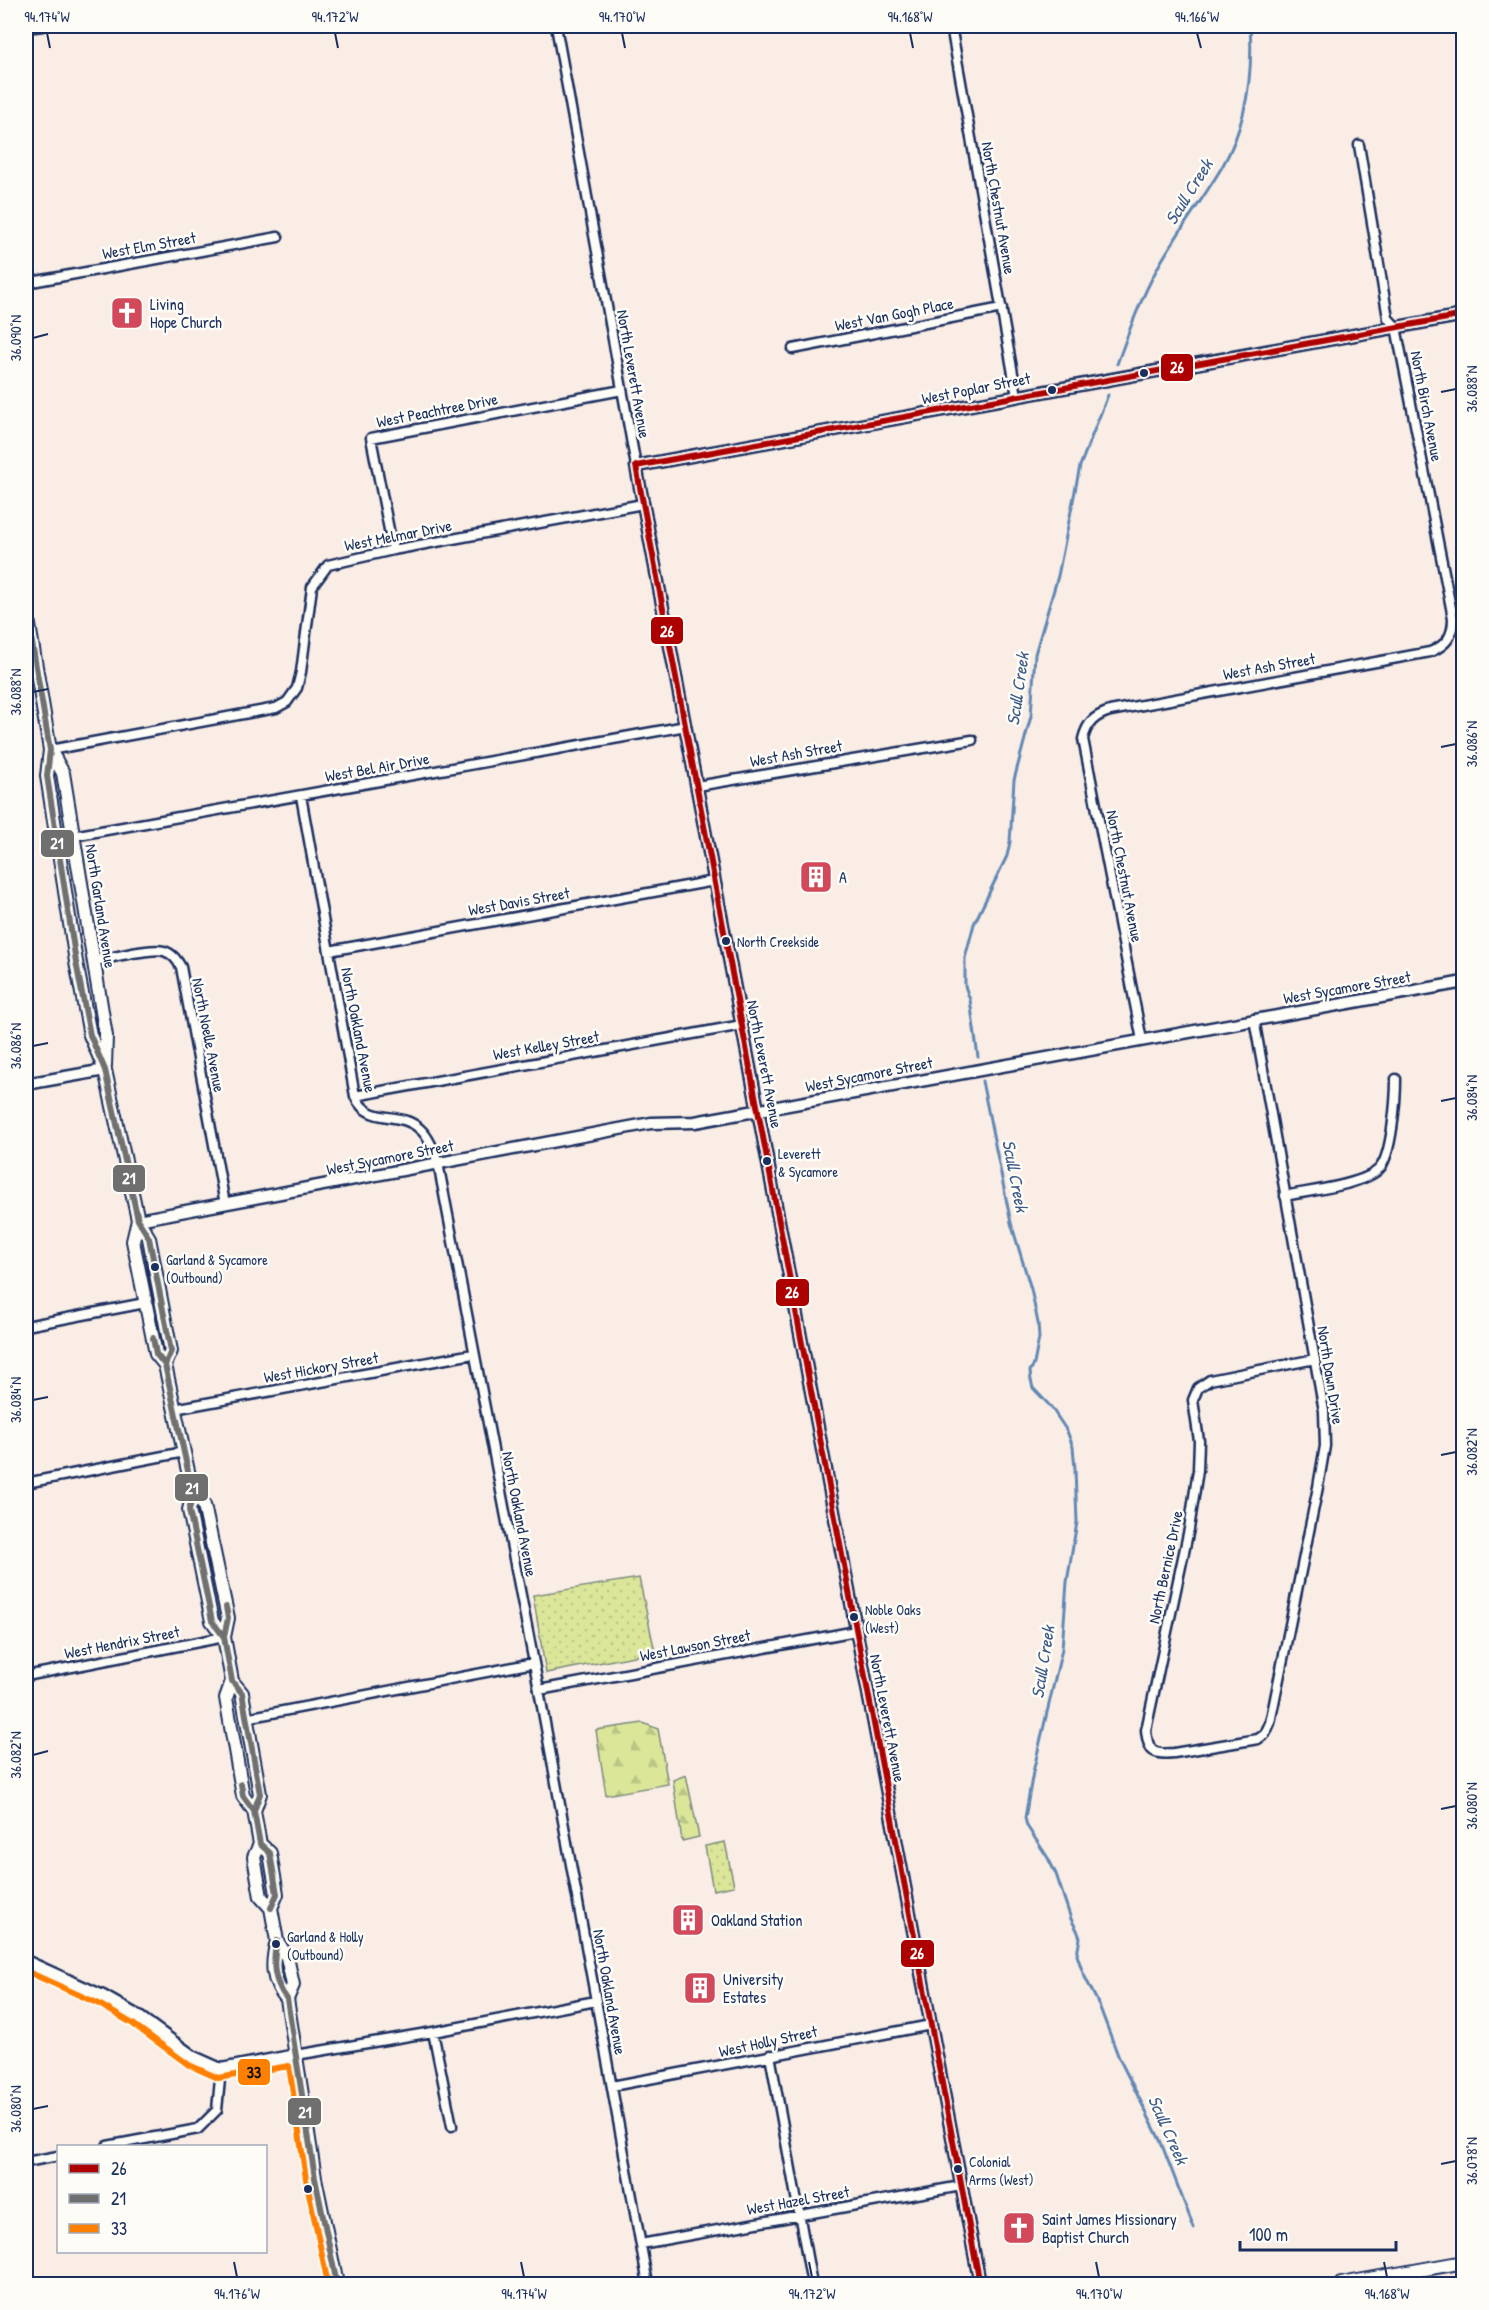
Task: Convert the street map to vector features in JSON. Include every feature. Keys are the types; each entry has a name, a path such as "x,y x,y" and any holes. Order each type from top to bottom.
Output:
{"main road":[{"name":"North Garland Avenue","path":"26,609 50,750 47,776 76,962 91,1039 105,1070 138,1220 149,1238 171,1351 165,1365"},
{"name":"North Garland Avenue","path":"50,750 63,773 92,962 106,1036 105,1070"},
{"name":"North Garland Avenue","path":"138,1220 134,1241 156,1354 165,1365 184,1452 192,1494 189,1510 212,1621 224,1637 232,1681 242,1693 260,1794 254,1811"},
{"name":"North Garland Avenue","path":"232,1681 226,1698 243,1796 254,1811 260,1844 254,1857 255,1867 261,1897 271,1908 277,1941 287,1957 293,1985 287,1999 315,2178 337,2284"},
{"path":"1341,2284 1464,2262"}],"street":[{"path":"26,28 43,26"},
{"name":"North Leverett Avenue","path":"556,26 643,504 980,2284"},
{"name":"North Chestnut Avenue","path":"951,26 1017,396"},
{"name":"North Birch Avenue","path":"1359,145 1388,318 1396,327 1453,618 1453,629 1449,639"},
{"name":"West Elm Street","path":"26,283 278,237"},
{"name":"West Van Gogh Place","path":"793,349 1002,308"},
{"name":"West Poplar Street","path":"636,466 1464,315"},
{"name":"West Peachtree Drive","path":"393,550 371,438 622,390"},
{"name":"West Melmar Drive","path":"50,750 276,708 287,702 297,688 301,672 312,587 328,566 393,550 643,504"},
{"name":"West Ash Street","path":"1093,719 1110,711 1430,652 1441,647 1449,639"},
{"name":"North Chestnut Avenue","path":"1093,719 1086,728 1083,739 1142,1040"},
{"name":"West Bel Air Drive","path":"73,836 686,726"},
{"name":"West Ash Street","path":"697,786 972,740"},
{"name":"North Oakland Avenue","path":"301,796 355,1096 369,1114 406,1120 421,1129 432,1146 438,1163 534,1663 648,2284"},
{"name":"West Davis Street","path":"329,951 714,880"},
{"name":"North Noelle Avenue","path":"92,962 160,950 173,956 181,967 225,1204"},
{"name":"West Sycamore Street","path":"138,1220 651,1123 695,1122 1464,982"},
{"name":"North Dawn Drive","path":"1151,1750 1161,1754 1174,1753 1258,1739 1265,1734 1272,1712 1325,1446 1324,1411 1254,1019"},
{"name":"West Kelley Street","path":"355,1096 742,1025"},
{"path":"26,1084 105,1070"},
{"path":"1285,1196 1367,1177 1380,1169 1386,1157 1396,1102 1396,1079"},
{"path":"26,1326 146,1302"},
{"name":"West Hickory Street","path":"174,1409 473,1354"},
{"name":"North Bernice Drive","path":"1151,1750 1147,1743 1146,1730 1189,1529 1198,1470 1199,1441 1193,1400 1198,1388 1210,1380 1315,1359"},
{"path":"26,1483 184,1452"},
{"name":"West Lawson Street","path":"539,1690 856,1631"},
{"name":"West Hendrix Street","path":"26,1676 224,1637"},
{"path":"246,1718 534,1663"},
{"path":"26,1961 102,1995 138,2016 194,2057 221,2069 596,2001"},
{"name":"West Holly Street","path":"612,2086 931,2025"},
{"path":"433,2032 452,2126"},
{"path":"770,2055 812,2284"},
{"path":"112,2145 198,2129 217,2110 221,2069"},
{"path":"26,2162 57,2156"},
{"name":"West Hazel Street","path":"641,2244 961,2186"}],"green space":[{"path":"639,1578 655,1652 546,1673 533,1595"},
{"path":"643,1723 658,1729 668,1784 606,1795 596,1730"},
{"path":"686,1775 699,1837 682,1841 673,1780"},
{"path":"725,1842 734,1886 713,1890 705,1846"}],"waterway":[{"name":"Scull Creek","path":"1117,364 1158,267 1231,151 1243,116 1249,80 1250,26"},
{"name":"Scull Creek","path":"978,1057 970,1000 965,986 965,958 974,924 1007,856 1014,780 1031,716 1035,654 1058,576 1080,466 1108,395"},
{"name":"Scull Creek","path":"982,1081 1011,1223 1031,1289 1038,1323 1039,1338 1034,1364 1030,1371 1031,1380 1033,1388 1051,1407 1067,1431 1073,1447 1075,1469 1077,1522 1067,1582 1062,1649 1033,1772 1025,1818 1027,1826 1056,1874 1080,1938 1077,1955 1083,1973 1099,2005 1119,2058 1160,2140 1194,2228"}],"transit line":[{"name":"26","path":"980,2284 636,466 1464,315"},
{"name":"21","path":"26,607 50,750 47,776 76,962 90,1035 105,1070 138,1220 149,1238 171,1351 165,1365"},
{"name":"21","path":"153,1338 156,1354 165,1365 193,1494 189,1510 212,1621 224,1637"},
{"name":"21","path":"226,1607 228,1618 224,1637 232,1681 242,1693 260,1794 254,1811"},
{"name":"21","path":"241,1784 243,1796 254,1811 260,1844 270,1853 277,1894 271,1908"},
{"name":"21","path":"277,1941 274,1957 276,1979 287,1999 315,2178 337,2284"},
{"name":"33","path":"26,1971 99,2004 133,2024 189,2065 218,2078 289,2066 306,2179 328,2284"}],"place":[{"name":"Living Hope Church","path":"127,313"},
{"name":"A","path":"816,877"},
{"name":"North Creekside","path":"726,941"},
{"name":"Leverett & Sycamore","path":"767,1161"},
{"name":"Garland & Sycamore (Outbound)","path":"155,1267"},
{"name":"Noble Oaks (West)","path":"854,1617"},
{"name":"Oakland Station","path":"688,1920"},
{"name":"Garland & Holly (Outbound)","path":"276,1944"},
{"name":"University Estates","path":"700,1988"},
{"name":"Colonial Arms (West)","path":"958,2169"},
{"name":"Saint James Missionary Baptist Church","path":"1019,2228"}]}
